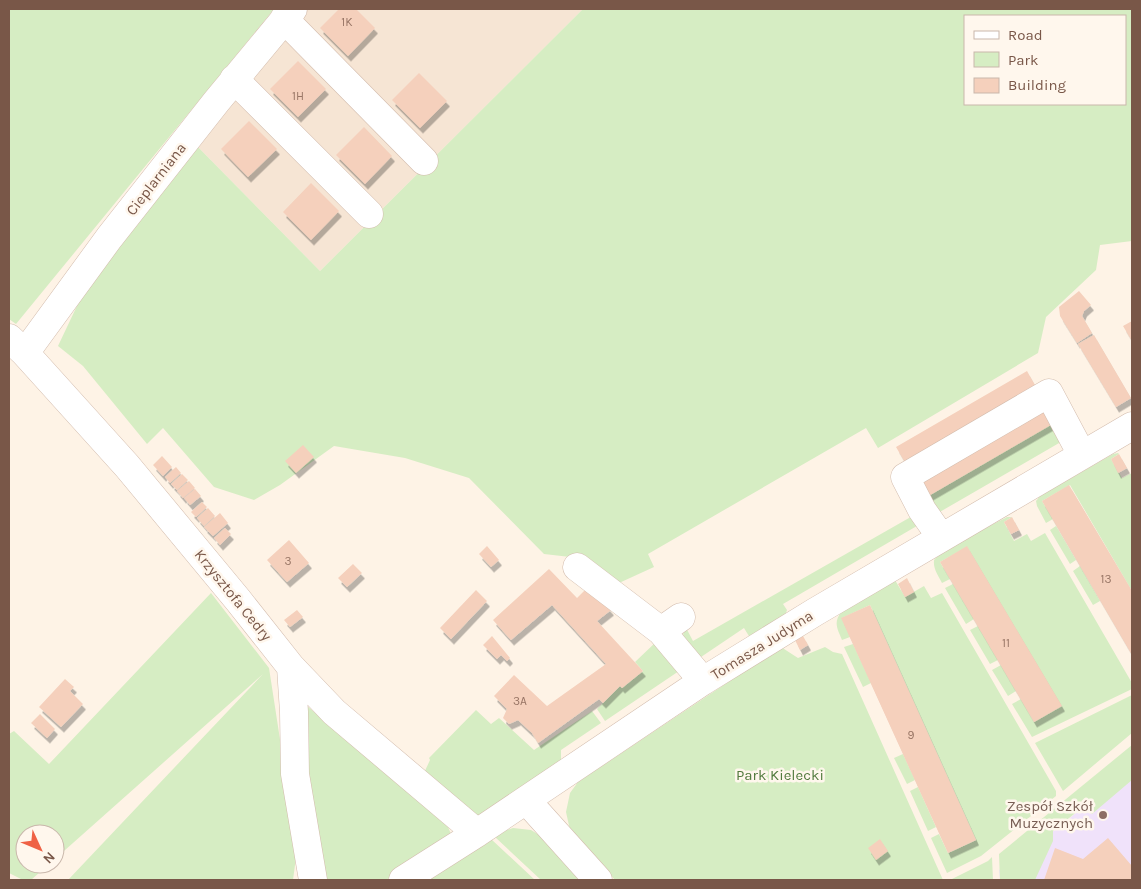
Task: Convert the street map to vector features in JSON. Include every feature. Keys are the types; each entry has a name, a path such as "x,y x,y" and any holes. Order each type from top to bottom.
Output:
{"street":[{"name":"Cieplarniana","path":"17,346 109,238 234,80 289,14"},
{"path":"289,14 424,160"},
{"path":"234,80 369,214"},
{"name":"Krzysztofa Cedry","path":"17,346 127,466 291,667 334,712 476,833"},
{"path":"941,537 922,510 905,477 913,472 1049,393 1082,455"},
{"name":"Tomasza Judyma","path":"403,880 704,681 815,612 1132,426"},
{"path":"577,567 671,624 704,681"},
{"path":"291,667 295,774 313,880"},
{"path":"526,800 598,880"}],"shaded area":[{"path":"303,9 583,9 320,271 193,142"},
{"name":"Zespół Szkół Muzycznych","path":"1132,763 1132,880 1000,880 999,870 1062,825"}],"green space":[{"path":"9,9 274,9 16,324 9,319"},
{"path":"583,9 1132,9 1132,241 1100,245 1096,270 1046,317 1038,353 878,448 866,428 648,554 654,567 619,583 579,558 544,554 469,478 405,458 334,446 280,485 254,500 214,487 163,428 147,444 83,366 58,346 85,289 193,142 320,271"},
{"path":"1060,419 1066,439 938,513 925,498"},
{"path":"1118,453 1111,459 1122,478 1132,473 1132,591 1070,485 1042,501 1053,519 1046,523 1036,501 1040,496 1113,454"},
{"path":"916,514 922,523 783,604 787,610 783,621 752,641 744,628 701,657 683,638 684,624 693,641"},
{"path":"1007,517 1012,517 1004,522 1014,541 1027,534 1031,541 1045,533 1132,683 1132,689 1032,737 1012,704 1021,699 1034,722 1061,706 967,547 940,562 950,579 942,583 934,567 934,561 945,551"},
{"path":"1056,526 1076,560 1070,564 1050,530"},
{"path":"1080,566 1100,601 1093,605 1073,571"},
{"path":"895,580 905,597 924,586 931,598 942,593 1056,791 1056,796 981,856 947,873 931,838 939,834 948,853 976,840 870,605 842,618 850,637 842,640 837,625 842,611"},
{"path":"953,584 974,619 966,624 945,588"},
{"path":"211,593 269,668 297,850 293,880 68,880 263,674 65,850 65,824 15,824 15,874 38,874 31,880 23,880 9,873 9,734 14,731 49,764"},
{"path":"978,626 998,660 990,664 970,630"},
{"path":"657,641 682,669 605,721 597,709 620,686 622,688 643,671 635,662"},
{"path":"853,644 871,683 863,687 844,647"},
{"name":"Park Kielecki","path":"781,647 798,658 825,647 833,652 842,654 943,880 615,880 570,830 566,812 570,793 578,782"},
{"path":"1001,665 1016,691 1008,696 992,670"},
{"path":"1132,695 1132,733 1063,791 1035,743"},
{"path":"306,705 448,827 451,834 447,840 386,880 325,880 307,786"},
{"path":"476,710 491,724 499,718 534,750 592,711 601,723 561,750 561,761 475,818 424,773 430,760 429,758"},
{"path":"1132,745 1132,780 1092,814 1084,806 1053,831 1053,841 1035,880 1000,880 999,854"},
{"path":"903,754 915,780 907,784 894,758"},
{"path":"918,787 936,827 928,831 910,791"},
{"path":"513,828 531,830 539,835 580,880 541,880 495,837"},
{"path":"491,839 535,880 426,880"},
{"path":"992,857 993,880 950,880 988,861"}],"building":[{"path":"339,9 356,9 375,28 348,56 320,28"},
{"path":"298,61 326,89 298,117 270,89"},
{"path":"419,73 447,101 420,128 392,100"},
{"path":"249,121 277,149 248,177 221,149"},
{"path":"364,127 392,156 365,184 336,155"},
{"path":"311,183 339,211 311,240 283,212"},
{"path":"1079,291 1091,305 1084,311 1082,316 1092,333 1077,343 1060,316 1059,307"},
{"path":"1132,321 1132,341 1123,326"},
{"path":"1094,335 1131,398 1116,407 1078,344"},
{"path":"1027,371 1036,387 906,464 896,447"},
{"path":"1046,405 1056,422 925,498 916,482"},
{"path":"303,445 314,457 296,473 285,461"},
{"path":"1119,454 1127,468 1118,473 1111,459"},
{"path":"162,456 172,467 163,476 153,465"},
{"path":"176,467 181,473 170,483 165,477"},
{"path":"182,474 188,480 177,490 171,484"},
{"path":"189,481 195,488 183,498 177,491"},
{"path":"1069,485 1132,591 1132,655 1042,501"},
{"path":"195,489 201,496 190,505 184,498"},
{"path":"202,502 207,507 196,517 191,512"},
{"path":"208,508 215,516 204,526 197,518"},
{"path":"220,513 228,523 213,536 204,527"},
{"path":"1012,517 1019,530 1011,534 1004,522"},
{"path":"225,528 231,534 220,545 214,538"},
{"path":"289,540 309,563 287,582 267,560"},
{"path":"487,546 499,560 491,567 479,554"},
{"path":"967,546 1062,706 1034,722 940,562"},
{"path":"353,564 362,573 347,587 338,578"},
{"path":"549,569 577,598 589,586 611,610 597,621 643,671 622,688 620,686 603,703 599,699 538,743 532,733 518,720 509,724 503,718 507,709 494,696 514,675 547,706 606,664 552,605 511,640 493,620"},
{"path":"907,578 914,592 905,597 898,584"},
{"path":"476,590 487,601 451,639 440,628"},
{"path":"870,605 976,840 948,853 841,618"},
{"path":"297,610 303,617 290,627 284,620"},
{"path":"492,636 510,658 507,661 501,655 497,659 483,645"},
{"path":"803,636 808,645 800,650 795,640"},
{"path":"65,679 74,687 70,691 83,704 61,727 39,707"},
{"path":"40,714 55,729 47,738 31,723"},
{"path":"1108,838 1132,866 1132,880 1044,880 1055,848 1083,859"},
{"path":"880,839 888,851 876,860 868,848"}],"place":[{"name":"Zespół Szkół Muzycznych","path":"1103,815"}]}
